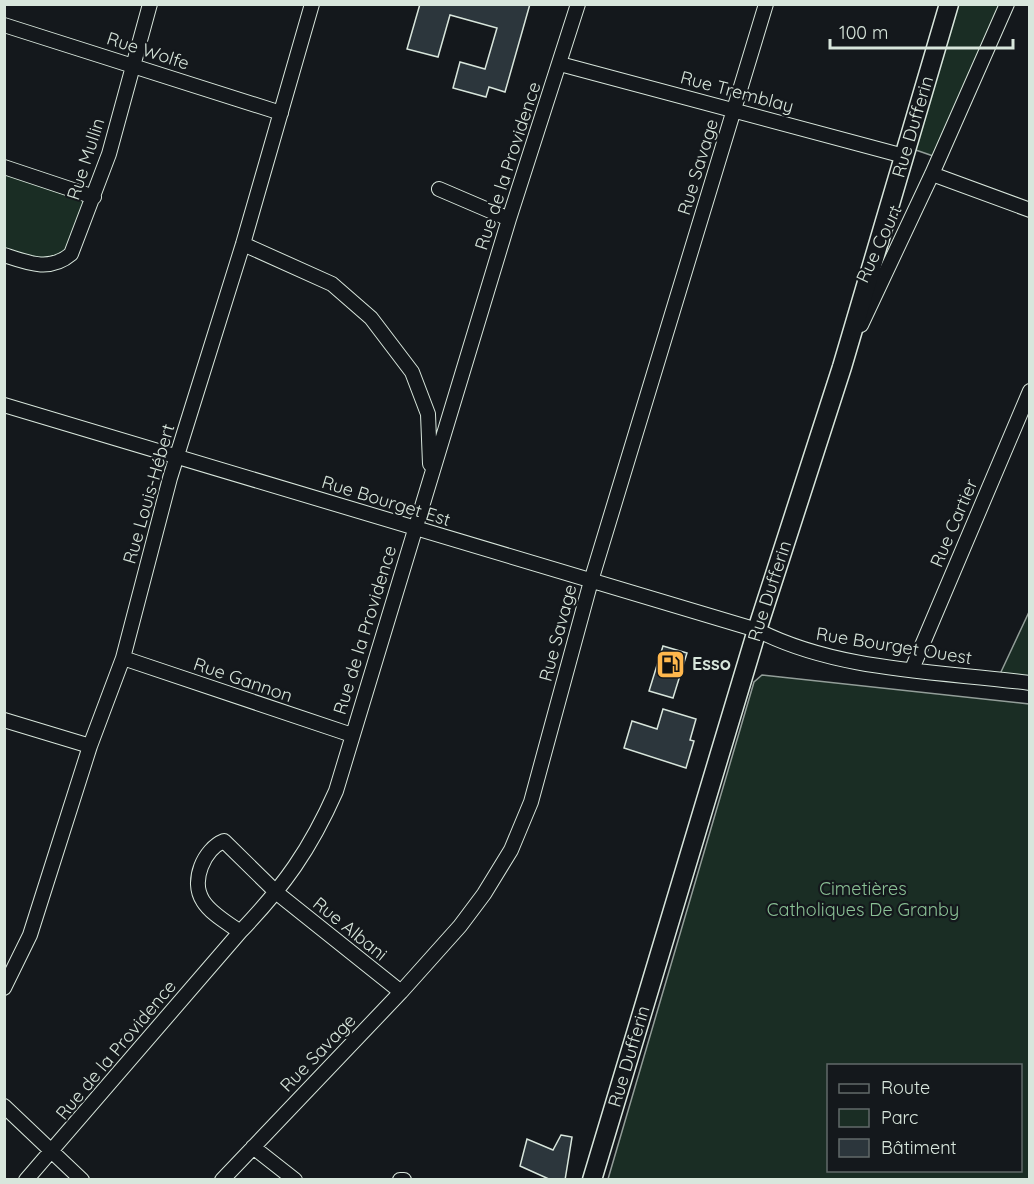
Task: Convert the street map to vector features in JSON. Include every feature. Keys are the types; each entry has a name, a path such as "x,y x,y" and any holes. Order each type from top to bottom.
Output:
{"main road":[{"name":"Rue Dufferin","path":"592,1179 757,630 842,367 949,4"}],"street":[{"name":"Rue Mullin","path":"4,255 48,265 63,261 75,246 94,196 150,4"},
{"name":"Rue Louis-Hébert","path":"4,988 30,935 90,746 123,658 177,456 243,244 312,4"},
{"name":"Rue de la Providence","path":"26,1179 52,1152 240,932 277,893 316,835 336,791 509,219 578,4"},
{"name":"Rue Savage","path":"222,1179 401,992 460,926 484,894 511,850 531,802 591,581 766,4"},
{"name":"Rue Court","path":"842,367 932,174 1007,4"},
{"name":"Rue Wolfe","path":"4,25 133,64 281,113"},
{"name":"Rue Tremblay","path":"560,64 904,156"},
{"path":"4,167 94,196"},
{"path":"932,174 1029,210"},
{"path":"439,189 509,219"},
{"path":"243,244 332,284 371,318 412,372 428,414 431,476"},
{"name":"Rue Cartier","path":"912,669 1029,391"},
{"name":"Rue Bourget Est","path":"4,405 757,630"},
{"name":"Rue Bourget Ouest","path":"757,630 787,645 826,657 1029,683"},
{"name":"Rue Gannon","path":"123,658 352,735"},
{"path":"4,720 90,746"},
{"name":"Rue Albani","path":"240,932 207,906 199,894 202,864 211,848 224,841 277,893 401,992"},
{"path":"4,1106 82,1179"},
{"path":"253,1147 295,1179"}],"green space":[{"path":"951,5 1006,5 939,158 907,147"},
{"path":"4,173 92,202 79,252 55,268 5,259"},
{"path":"1029,612 1029,677 1000,674"},
{"name":"Cimetières Catholiques De Granby","path":"762,675 1029,704 1029,1179 608,1179 754,682"}],"building":[{"path":"420,4 530,4 505,92 489,87 486,97 453,88 460,62 485,69 497,28 450,15 438,57 407,49"},
{"path":"663,646 687,653 673,698 649,691"},
{"path":"663,709 696,719 690,740 694,741 686,768 624,748 632,721 657,729"},
{"path":"561,1135 572,1137 565,1180 551,1180 520,1166 527,1139 553,1150"}],"place":[{"name":"Esso","path":"671,664"}]}
